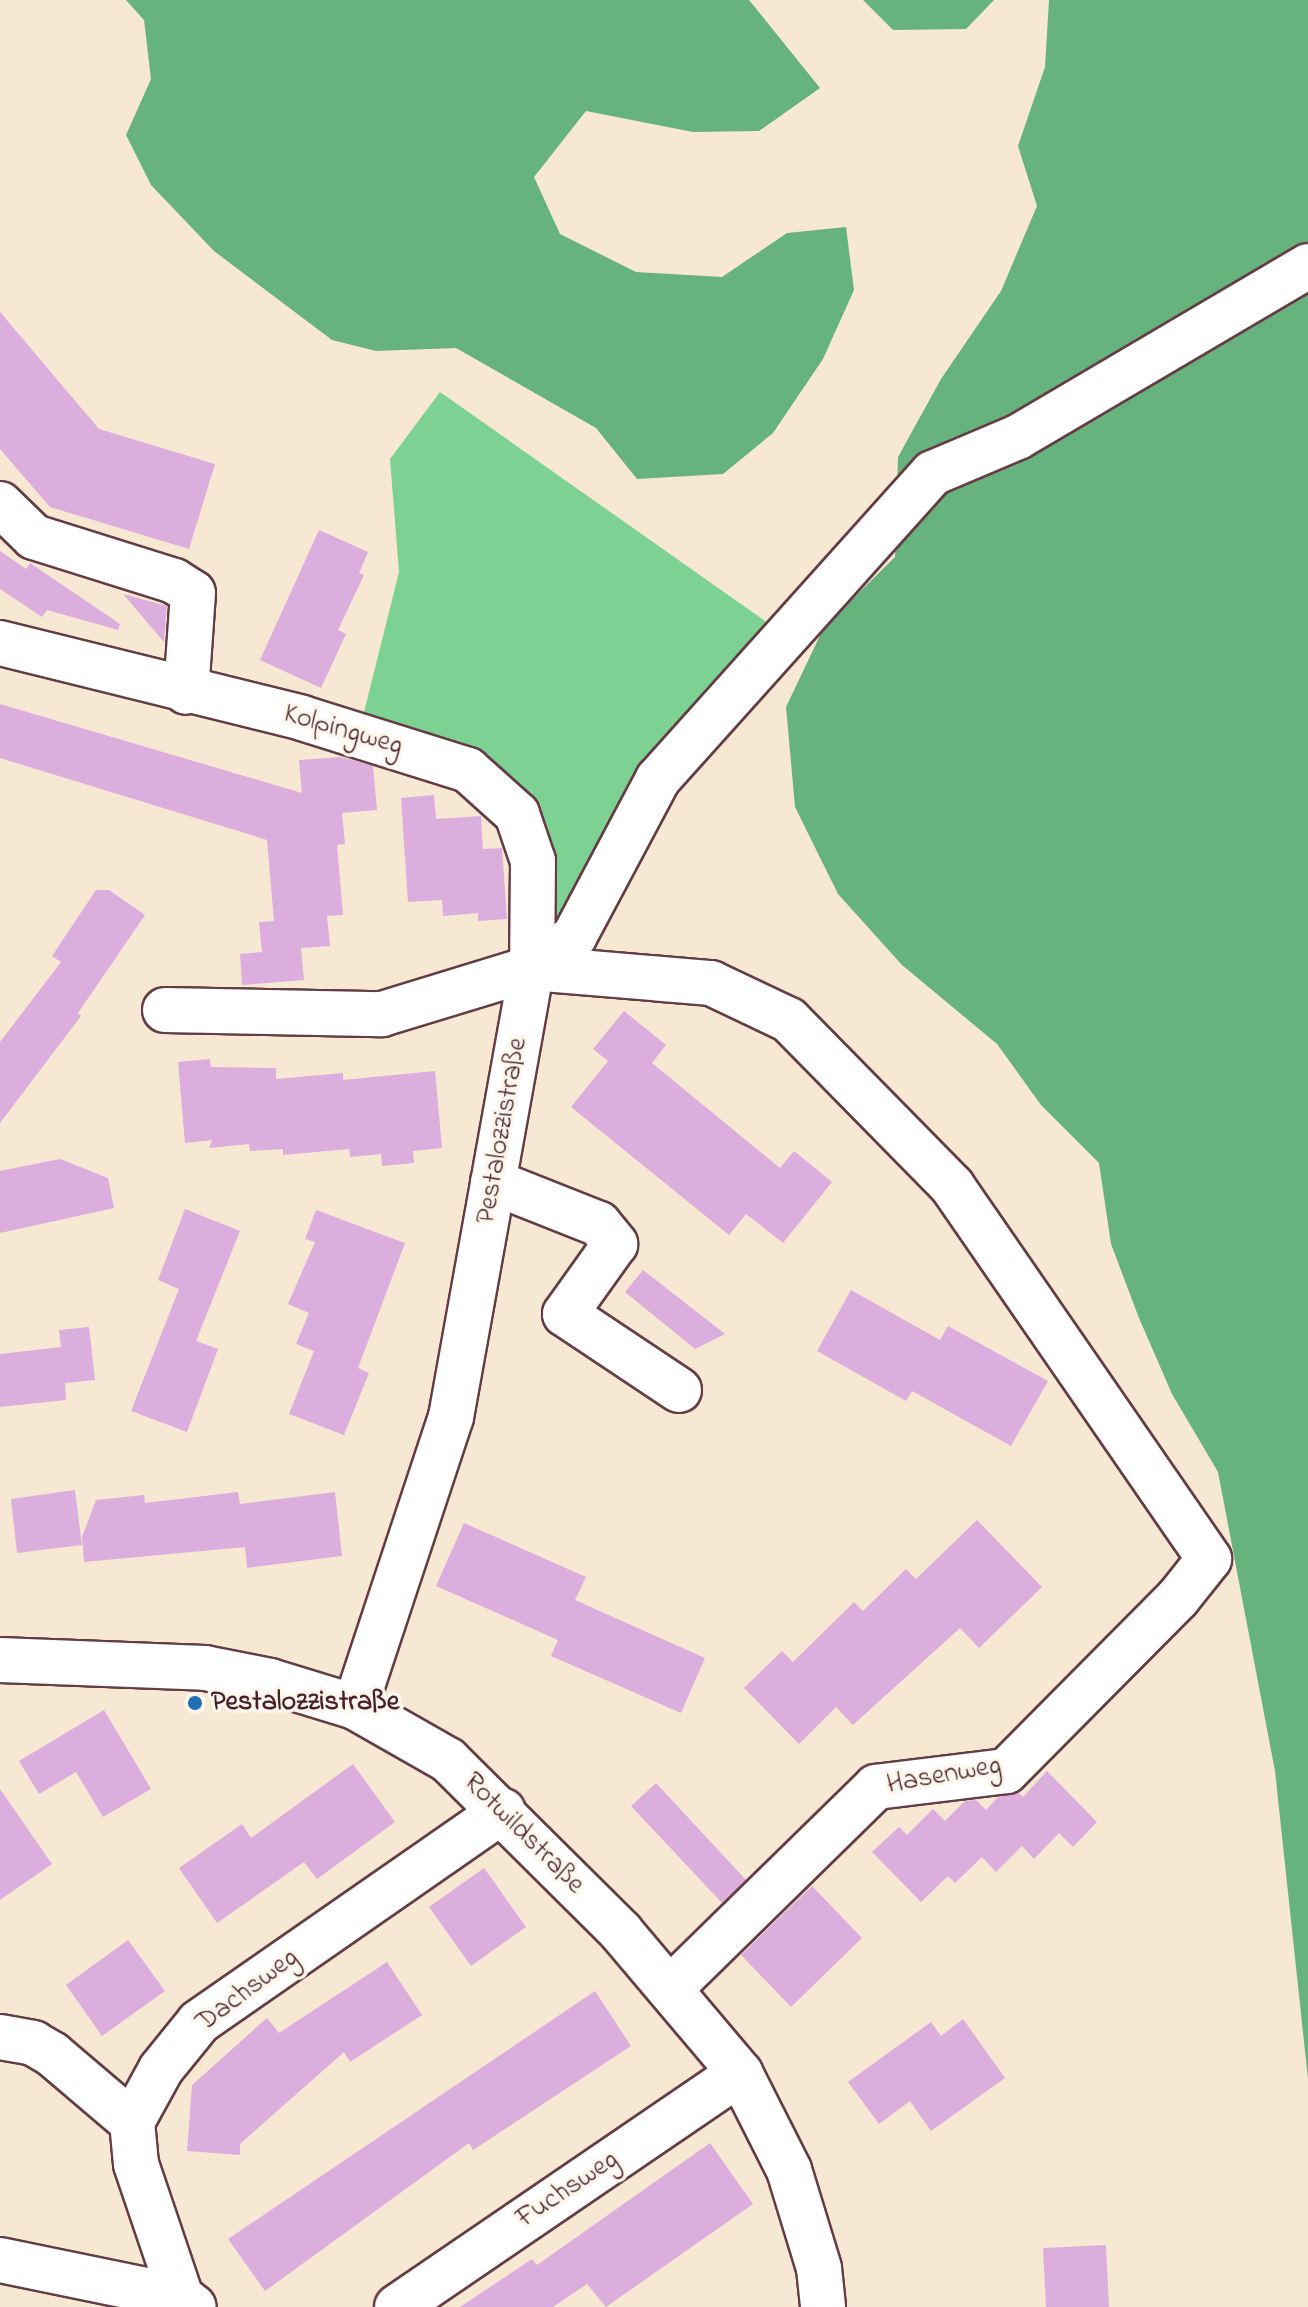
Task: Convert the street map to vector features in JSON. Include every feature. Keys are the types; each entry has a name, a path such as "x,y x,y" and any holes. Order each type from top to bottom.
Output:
{"street":[{"path":"165,1010 382,1014 532,968 574,937 658,779 933,473 1018,437 1308,266"},
{"path":"0,504 34,537 174,581 193,593 186,692"},
{"name":"Kolpingweg","path":"0,643 432,756 490,785 517,814 533,861 532,968"},
{"name":"Pestalozzistraße","path":"355,1707 451,1417 532,968"},
{"name":"Hasenweg","path":"532,968 711,983 789,1020 952,1186 1209,1559 1178,1598 1006,1771 876,1787 672,1987"},
{"path":"493,1182 599,1224 615,1244 565,1314 679,1390"},
{"name":"Rotwildstraße","path":"0,1660 205,1668 308,1689 355,1707 448,1760 503,1811 672,1987 740,2073 789,2170 819,2268 823,2307"},
{"name":"Dachsweg","path":"132,2122 161,2069 199,2022 503,1811"},
{"path":"0,2037 33,2043 52,2054 132,2122 136,2164 188,2302"},
{"name":"Fuchsweg","path":"397,2307 740,2073"},
{"path":"0,2260 188,2302"}],"green space":[{"path":"126,0 749,0 820,88 759,131 693,132 586,111 534,177 560,234 636,272 722,277 787,233 846,227 854,290 823,359 773,433 723,474 637,479 596,428 456,348 376,351 332,340 214,251 151,185 126,135 151,79 144,20"},
{"path":"863,0 994,0 966,29 893,30"},
{"path":"1049,0 1308,0 1308,2079 1275,1771 1218,1472 1172,1394 1139,1318 1111,1244 1099,1163 1041,1105 997,1044 902,965 838,894 795,807 786,707 824,627 895,557 898,457 941,379 1001,291 1037,206 1018,146 1045,67"},
{"path":"440,392 775,628 558,929 553,859 362,720 399,572 390,459"}],"building":[{"path":"0,312 99,429 215,464 189,549 50,507 0,449"},
{"path":"319,530 368,552 359,573 364,575 338,630 346,634 321,688 260,660"},
{"path":"0,551 26,569 30,563 120,624 118,630 47,610 42,617 0,589"},
{"path":"123,594 167,606 164,642"},
{"path":"0,704 302,793 299,760 341,757 373,766 377,810 342,813 345,844 337,845 343,915 327,916 330,946 301,948 304,980 242,985 240,954 262,952 259,922 274,921 267,840 0,758"},
{"path":"434,795 436,819 481,816 483,849 502,848 507,919 478,921 478,913 443,916 442,900 408,902 401,798"},
{"path":"96,890 109,890 145,915 78,1013 81,1016 0,1123 0,1042 61,962 52,956"},
{"path":"624,1011 666,1045 652,1063 780,1168 794,1151 832,1182 783,1243 746,1214 729,1235 571,1107 608,1061 593,1049"},
{"path":"210,1059 211,1067 276,1068 276,1079 343,1073 343,1080 435,1071 442,1148 413,1151 414,1163 382,1166 381,1154 350,1157 349,1149 283,1155 283,1149 250,1151 249,1144 209,1148 212,1140 185,1143 178,1062"},
{"path":"60,1159 108,1178 114,1208 0,1233 0,1171"},
{"path":"185,1209 240,1231 196,1341 218,1349 187,1432 131,1411 179,1289 158,1280"},
{"path":"316,1210 405,1243 358,1368 369,1373 344,1435 289,1414 314,1351 296,1344 309,1313 288,1304 315,1242 305,1239"},
{"path":"643,1270 725,1334 695,1349 625,1292"},
{"path":"851,1290 940,1340 948,1326 1048,1381 1011,1446 912,1391 906,1401 817,1351"},
{"path":"89,1327 95,1380 65,1383 66,1400 0,1407 0,1354 61,1347 59,1330"},
{"path":"75,1490 82,1545 17,1553 11,1499"},
{"path":"238,1492 240,1504 335,1492 342,1556 247,1568 245,1547 84,1562 82,1537 96,1500 144,1495 145,1503"},
{"path":"977,1520 1042,1587 979,1648 960,1628 853,1725 836,1707 799,1744 744,1688 782,1651 793,1662 854,1602 863,1611 906,1569 916,1579"},
{"path":"464,1523 586,1577 575,1600 705,1658 681,1713 551,1656 558,1640 436,1586"},
{"path":"104,1710 151,1789 103,1817 76,1772 39,1794 19,1761"},
{"path":"353,1764 395,1822 317,1879 304,1862 217,1923 179,1868 242,1824 251,1838"},
{"path":"1047,1771 1097,1822 1073,1847 1059,1833 1034,1859 1022,1846 996,1872 982,1857 955,1883 948,1876 921,1902 872,1852 899,1827 907,1835 933,1809 945,1821 965,1801 976,1800 986,1810 998,1797 1018,1792 1023,1797"},
{"path":"656,1783 746,1880 722,1903 631,1806"},
{"path":"0,1789 52,1864 0,1900"},
{"path":"484,1868 526,1927 471,1966 429,1907"},
{"path":"812,1886 862,1938 791,2007 741,1955"},
{"path":"128,1940 165,1991 102,2036 66,1985"},
{"path":"387,1962 422,2015 350,2062 344,2052 240,2144 240,2155 187,2151 192,2085 267,2018 279,2033"},
{"path":"595,1991 631,2046 473,2150 469,2143 265,2291 228,2239"},
{"path":"963,2019 1005,2078 931,2131 910,2101 879,2124 848,2082 931,2022 941,2036"},
{"path":"710,2143 753,2204 606,2307 587,2284 553,2307 460,2307 532,2259 537,2265"},
{"path":"1106,2245 1109,2307 1046,2307 1043,2248"}],"place":[{"name":"Pestalozzistraße","path":"195,1703"}]}
